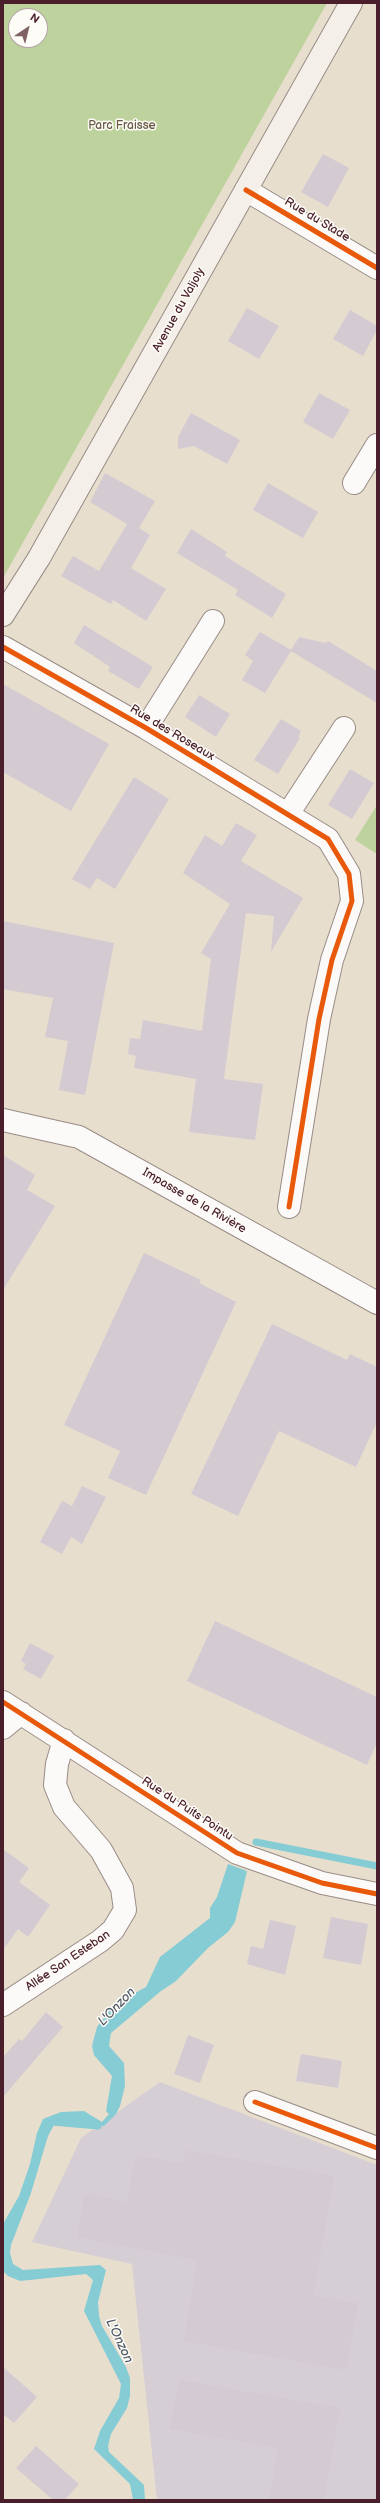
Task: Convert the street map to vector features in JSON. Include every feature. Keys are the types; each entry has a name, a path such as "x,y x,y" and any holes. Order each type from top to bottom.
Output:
{"main road":[{"name":"Avenue du Valjoly","path":"3,615 39,558 351,3"}],"street":[{"name":"Rue du Stade","path":"246,190 377,268"},
{"path":"354,483 377,445"},
{"path":"146,728 213,621"},
{"name":"Rue des Roseaux","path":"3,646 146,728 328,839 349,874 352,901 332,960 318,1019 289,1206"},
{"path":"288,814 344,728"},
{"name":"Impasse de la Rivière","path":"3,1120 79,1137 377,1304"},
{"path":"3,1728 12,1708"},
{"name":"Rue du Puits Pointu","path":"12,1708 64,1740 237,1853 322,1883 377,1894"},
{"name":"Allée San Esteban","path":"3,2005 100,1941 113,1930 125,1910 122,1888 101,1850 64,1807 55,1785 57,1764 64,1740"},
{"path":"255,2102 377,2148"}],"shaded area":[{"path":"160,2082 377,2165 377,2500 157,2500 132,2264 32,2242 81,2138"}],"green space":[{"name":"Parc Fraisse","path":"3,3 327,3 3,578"},
{"path":"377,805 377,854 355,840"}],"water":[{"path":"228,1864 247,1871 235,1922 228,1932 208,1948 176,1981 161,1991 111,2033 109,2046 124,2063 125,2086 120,2106 116,2114 104,2126 75,2122 54,2125 48,2136 31,2193 11,2245 10,2253 13,2264 23,2270 100,2265 106,2270 98,2302 99,2316 102,2326 126,2367 130,2378 130,2396 127,2408 111,2434 108,2446 109,2452 144,2485 145,2500 133,2500 130,2484 94,2449 100,2431 119,2398 121,2384 84,2311 93,2280 86,2274 20,2281 8,2276 3,2271 3,2224 19,2196 30,2164 37,2133 43,2119 61,2112 84,2111 102,2122 109,2114 106,2111 112,2076 94,2055 92,2046 97,2027 113,2005 146,1987 160,1957 210,1918 210,1908 217,1897"}],"building":[{"path":"323,154 349,168 328,207 301,192"},
{"path":"247,308 279,326 259,359 228,341"},
{"path":"350,310 377,326 377,330 363,356 333,339"},
{"path":"319,393 350,410 333,439 303,422"},
{"path":"191,413 240,440 227,464 194,446 178,449 178,437"},
{"path":"105,473 155,501 139,528 150,535 131,568 166,589 146,621 113,600 111,604 61,576 73,556 99,571 127,524 90,502"},
{"path":"268,483 318,512 303,538 253,510"},
{"path":"191,529 227,552 225,556 286,594 272,618 235,595 238,590 177,553"},
{"path":"84,625 153,667 139,689 108,671 110,667 74,643"},
{"path":"260,632 291,650 299,637 326,643 328,641 377,671 377,703 291,651 265,693 242,680 253,661 245,655"},
{"path":"3,684 109,744 71,811 3,772"},
{"path":"199,695 230,714 216,737 185,717"},
{"path":"281,719 301,731 298,737 300,738 278,774 254,760"},
{"path":"350,769 374,783 352,819 328,805"},
{"path":"134,777 169,799 115,889 97,878 90,889 72,879"},
{"path":"236,823 257,835 241,861 303,898 271,952 274,916 246,913 224,1079 263,1084 255,1140 189,1132 196,1079 134,1068 136,1056 128,1054 130,1038 140,1039 143,1020 202,1031 211,959 201,953 230,904 183,873 205,835 222,846"},
{"path":"3,921 114,943 85,1095 59,1090 68,1041 45,1037 53,998 3,989"},
{"path":"3,1155 35,1175 27,1190 55,1206 3,1290"},
{"path":"144,1253 201,1280 199,1283 236,1302 146,1495 108,1478 120,1451 64,1425"},
{"path":"272,1324 347,1360 350,1354 377,1367 377,1422 356,1467 279,1431 238,1516 191,1494"},
{"path":"82,1486 106,1497 82,1544 71,1537 62,1554 40,1542 62,1501 72,1506"},
{"path":"215,1621 377,1697 377,1743 367,1765 187,1681"},
{"path":"30,1643 54,1656 41,1679 23,1669 26,1664 21,1661"},
{"path":"3,1849 29,1868 19,1882 50,1905 28,1937 18,1929 3,1950"},
{"path":"331,1917 368,1924 361,1965 323,1958"},
{"path":"270,1920 296,1926 285,1975 247,1964 251,1946 263,1949"},
{"path":"46,2012 63,2027 3,2097 3,2057 19,2039 22,2041"},
{"path":"188,2035 214,2045 200,2083 174,2074"},
{"path":"301,2054 342,2061 338,2088 296,2081"},
{"path":"186,2150 334,2176 313,2296 358,2303 346,2370 184,2341 197,2260 77,2237 85,2194 127,2202 136,2156 183,2163"},
{"path":"3,2367 37,2397 14,2423 3,2414"},
{"path":"179,2380 340,2408 324,2500 269,2500 278,2448 170,2429"},
{"path":"36,2446 79,2484 65,2500 53,2500 16,2468"}],"waterway":[{"name":"L'Onzon","path":"256,1842 377,1866"},
{"name":"L'Onzon","path":"52,2122 98,2126"}],"cycle path":[{"path":"246,190 377,268"},
{"path":"3,647 146,728 328,839 349,874 352,901 332,960 319,1019 289,1207"},
{"path":"3,1702 237,1853 322,1883 377,1894"},
{"path":"255,2102 377,2148"}]}
